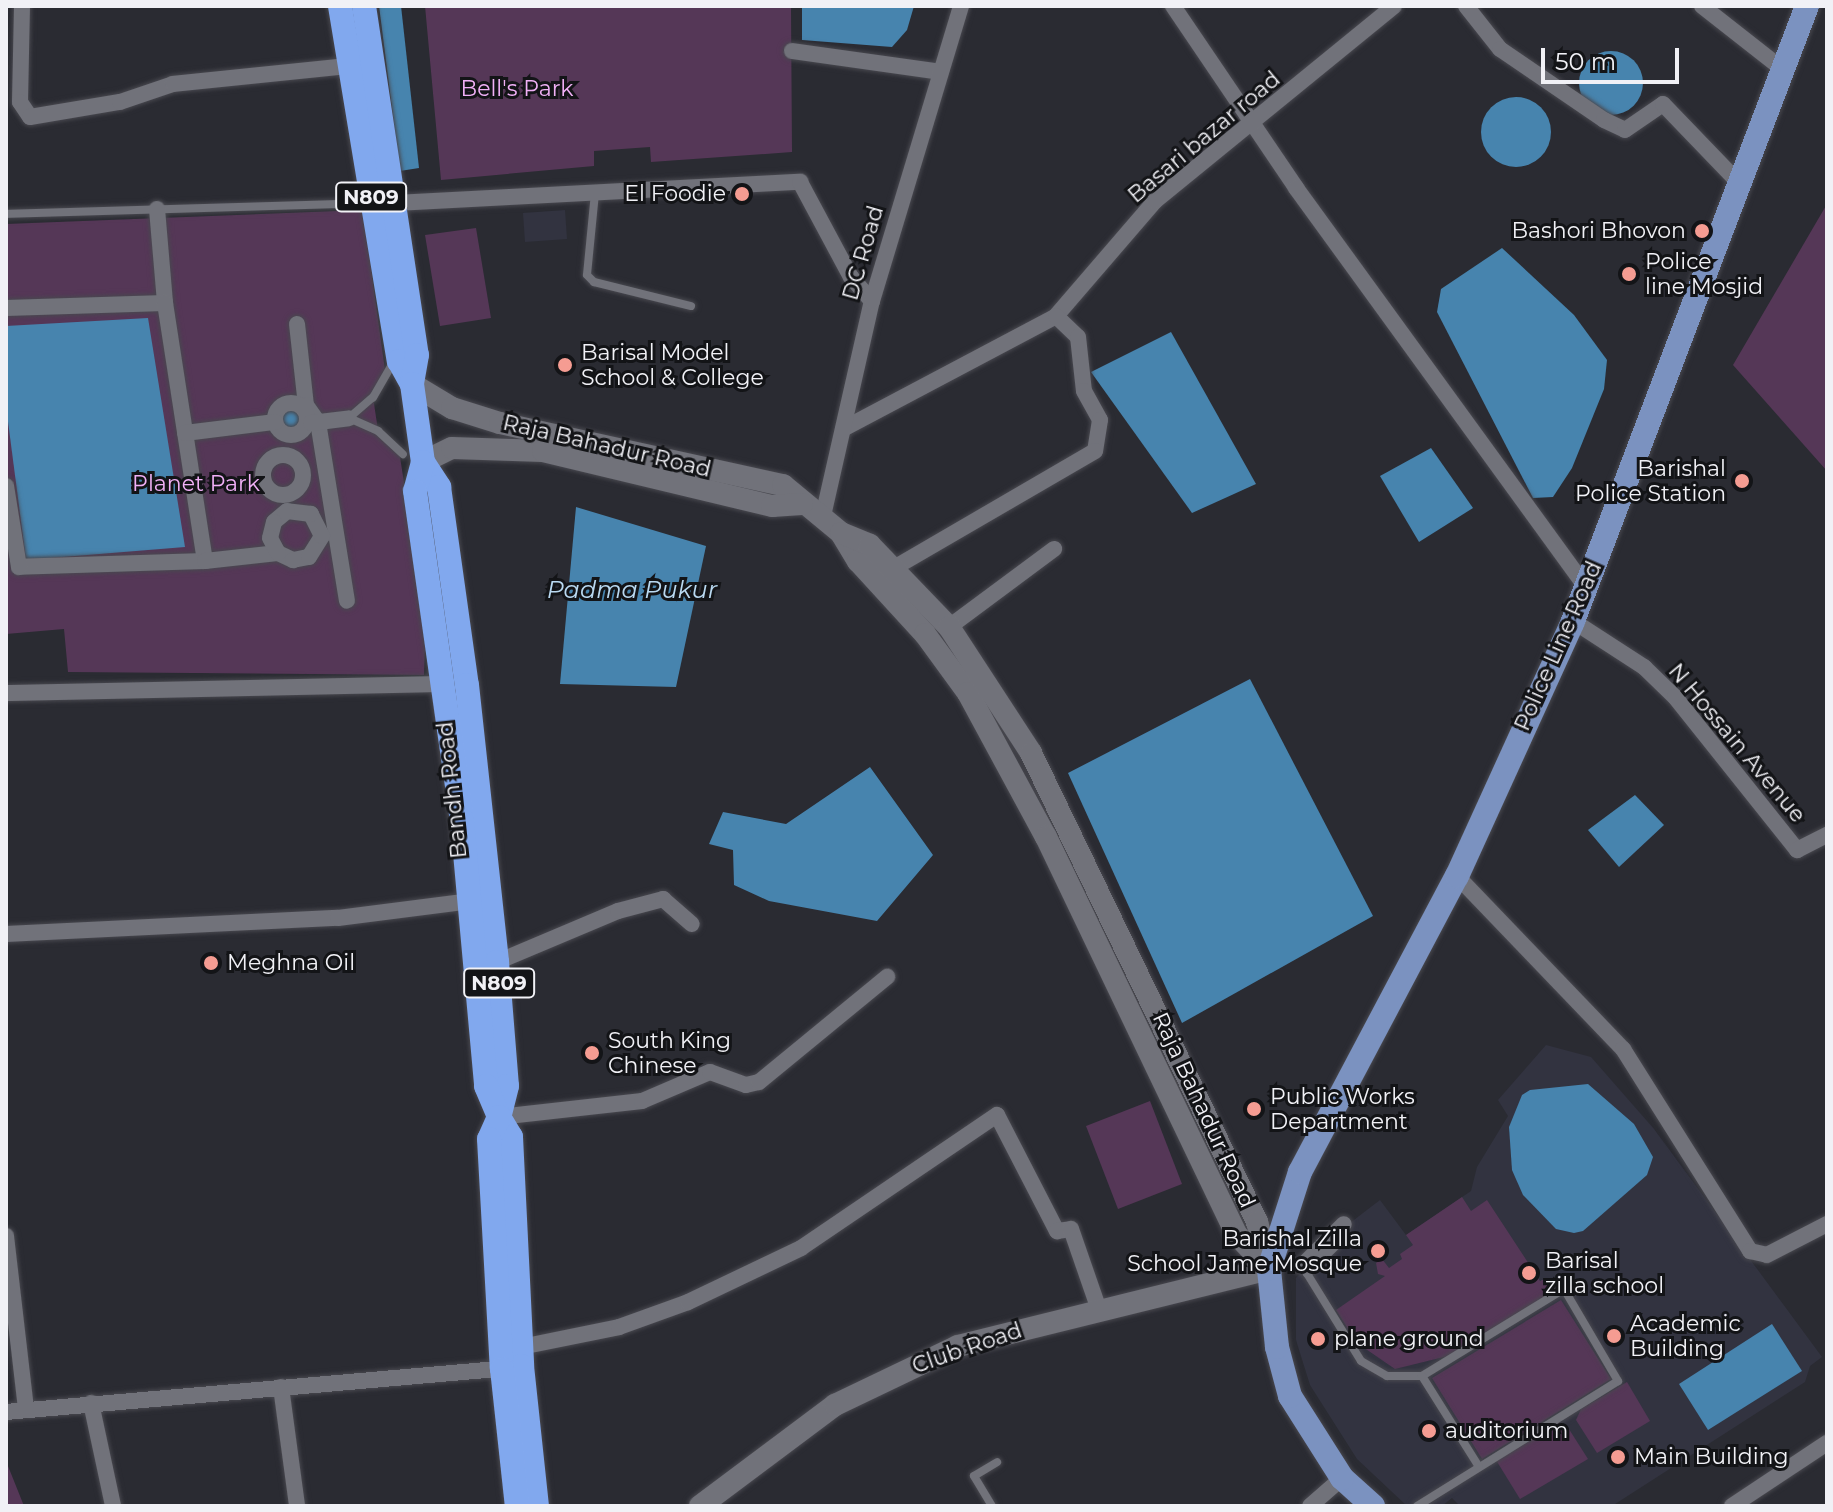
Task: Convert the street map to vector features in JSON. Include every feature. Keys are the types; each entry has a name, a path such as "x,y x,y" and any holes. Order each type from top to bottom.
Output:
{"highway":[{"name":"Bandh Road","path":"340,6 347,66 383,203 417,355 412,384 415,491 445,684 471,901 486,1086 511,1137 521,1347 537,1506"},
{"name":"Bandh Road","path":"364,6 383,203"},
{"name":"Bandh Road","path":"413,458 439,487 497,962 507,1086 489,1139 502,1369 517,1506"}],"main road":[{"name":"Police Line Road","path":"1269,1269 1300,1172 1457,876 1573,621 1807,6"},
{"name":"Raja Bahadur Road","path":"412,384 452,408 500,423 783,485 802,504 823,516 841,533 858,561 925,634 968,693 1046,837 1236,1234 1269,1269"},
{"name":"Raja Bahadur Road","path":"413,458 452,448 543,451 772,506 802,504"},
{"name":"Raja Bahadur Road","path":"841,533 870,545 894,568 949,627 995,693 1067,821 1257,1222 1269,1269"},
{"name":"Club Road","path":"700,1506 835,1405 891,1375 958,1346 1098,1307 1269,1269"},
{"path":"1269,1269 1277,1347 1290,1396 1342,1478 1373,1506"}],"street":[{"path":"22,6 20,102 30,117 120,102 173,84 347,66"},
{"name":"DC Road","path":"823,516 872,301 961,6"},
{"path":"1173,6 1253,125 1587,588"},
{"name":"Basari bazar road","path":"1056,316 1155,201 1253,125 1394,6"},
{"path":"1466,6 1500,49 1604,120 1625,130 1663,104 1739,183"},
{"path":"1702,6 1781,68"},
{"path":"792,51 941,72"},
{"path":"383,203 800,182 851,277 872,301"},
{"path":"157,209 165,303 205,561"},
{"path":"6,308 165,303"},
{"path":"843,429 1056,316 1078,337 1084,391 1100,420 1095,451 894,568"},
{"path":"297,324 309,415 327,469 347,601"},
{"path":"275,422 284,404 309,415 349,418"},
{"path":"185,433 275,422 290,436 309,415"},
{"path":"278,553 270,538 279,516 276,495 263,480 268,461 288,455 304,473"},
{"path":"304,473 327,469"},
{"path":"276,495 295,493 304,473"},
{"path":"6,486 19,567 205,561 278,553 293,560 309,557 322,536 317,520 303,510 279,516"},
{"path":"949,627 1054,549"},
{"name":"N Hossain Avenue","path":"1573,621 1644,667 1675,697 1797,850 1827,835"},
{"path":"6,693 445,684"},
{"path":"1457,876 1623,1049 1750,1251 1767,1255 1827,1224"},
{"path":"497,962 618,911 663,899 692,924"},
{"path":"6,934 338,918 471,901"},
{"path":"499,1117 642,1101 710,1072 746,1085 759,1082 887,977"},
{"path":"521,1347 619,1327 688,1302 801,1248 997,1115 1057,1231 1071,1229 1098,1307"},
{"path":"1302,1268 1344,1224"},
{"path":"6,1236 26,1410"},
{"path":"6,1412 502,1369"},
{"path":"281,1387 297,1506"},
{"path":"91,1403 113,1506"},
{"path":"1732,1506 1827,1443"},
{"path":"1310,1506 1342,1478"}],"lane":[{"path":"595,193 587,275 594,282 691,306"},
{"path":"6,214 383,203"},
{"path":"390,368 373,397 349,418 378,431 413,458"},
{"path":"1336,1246 1302,1268 1361,1361 1387,1376 1422,1376 1564,1289 1618,1381 1417,1506"},
{"path":"1422,1376 1479,1467"},
{"path":"992,1506 974,1476 997,1462"}],"shaded area":[{"path":"565,210 567,239 525,242 523,213"},
{"name":"Barisal zilla school","path":"1546,1045 1591,1057 1654,1129 1822,1357 1810,1366 1805,1382 1612,1506 1460,1506 1452,1498 1442,1506 1407,1506 1357,1459 1310,1385 1296,1340 1296,1278 1346,1226 1380,1200 1406,1235 1471,1191 1477,1167 1508,1116 1498,1100"}],"green space":[{"name":"Bell's Park","path":"425,6 791,6 792,152 651,162 650,147 594,151 594,166 441,180"},
{"path":"1827,204 1827,471 1733,365"},
{"name":"Planet Park","path":"363,210 385,370 373,397 379,437 400,457 426,622 424,675 68,672 64,629 6,634 6,224"},
{"path":"476,228 491,318 440,326 425,235"},
{"path":"1150,1101 1182,1184 1118,1209 1086,1126"},
{"path":"1462,1197 1471,1211 1487,1200 1540,1281 1547,1278 1557,1292 1452,1355 1395,1369 1357,1343 1336,1310 1385,1276 1378,1274 1376,1263 1382,1259 1389,1268 1402,1259 1400,1254 1413,1245 1406,1235"},
{"path":"1561,1300 1611,1379 1482,1459 1432,1378"},
{"path":"1627,1382 1650,1421 1597,1453 1576,1420 1581,1409"},
{"path":"1558,1422 1567,1426 1588,1459 1520,1499 1496,1460"},
{"path":"6,1461 24,1506 6,1506"}],"water":[{"path":"379,6 401,6 419,168 400,171"},
{"path":"802,6 914,6 907,30 892,47 802,40"},
{"path":"1611,51 1629,57 1637,65 1643,83 1637,101 1629,109 1611,115 1593,109 1585,101 1579,83 1585,65 1593,57"},
{"path":"1516,97 1541,107 1551,132 1541,157 1516,167 1491,157 1481,132 1491,107"},
{"path":"1502,248 1574,315 1607,360 1604,389 1572,468 1553,497 1533,498 1437,312 1441,289"},
{"path":"148,318 185,547 26,560 6,406 6,326"},
{"path":"1171,332 1256,484 1192,513 1091,372"},
{"path":"291,408 299,412 303,420 299,428 291,432 283,428 279,420 283,412"},
{"path":"1431,448 1473,508 1419,542 1380,476"},
{"name":"Padma Pukur","path":"576,507 706,546 676,687 560,684"},
{"path":"1250,679 1373,916 1182,1023 1068,773"},
{"path":"870,767 933,855 877,921 769,901 734,885 733,850 709,844 723,812 786,824"},
{"path":"1635,795 1664,825 1619,867 1588,830"},
{"path":"1588,1084 1634,1124 1653,1157 1647,1175 1583,1231 1574,1233 1556,1229 1523,1195 1512,1170 1509,1127 1522,1095 1530,1090"},
{"path":"1772,1324 1802,1371 1708,1430 1679,1384"}],"place":[{"name":"El Foodie","path":"742,194"},
{"name":"Bashori Bhovon","path":"1702,231"},
{"name":"Police line Mosjid","path":"1629,274"},
{"name":"Barisal Model School & College","path":"565,365"},
{"name":"Barishal Police Station","path":"1742,481"},
{"name":"Meghna Oil","path":"211,963"},
{"name":"South King Chinese","path":"592,1053"},
{"name":"Public Works Department","path":"1254,1109"},
{"name":"Barishal Zilla School Jame Mosque","path":"1378,1251"},
{"name":"Barisal zilla school","path":"1529,1273"},
{"name":"Academic Building","path":"1614,1336"},
{"name":"plane ground","path":"1318,1339"},
{"name":"auditorium","path":"1429,1431"},
{"name":"Main Building","path":"1618,1457"}]}
